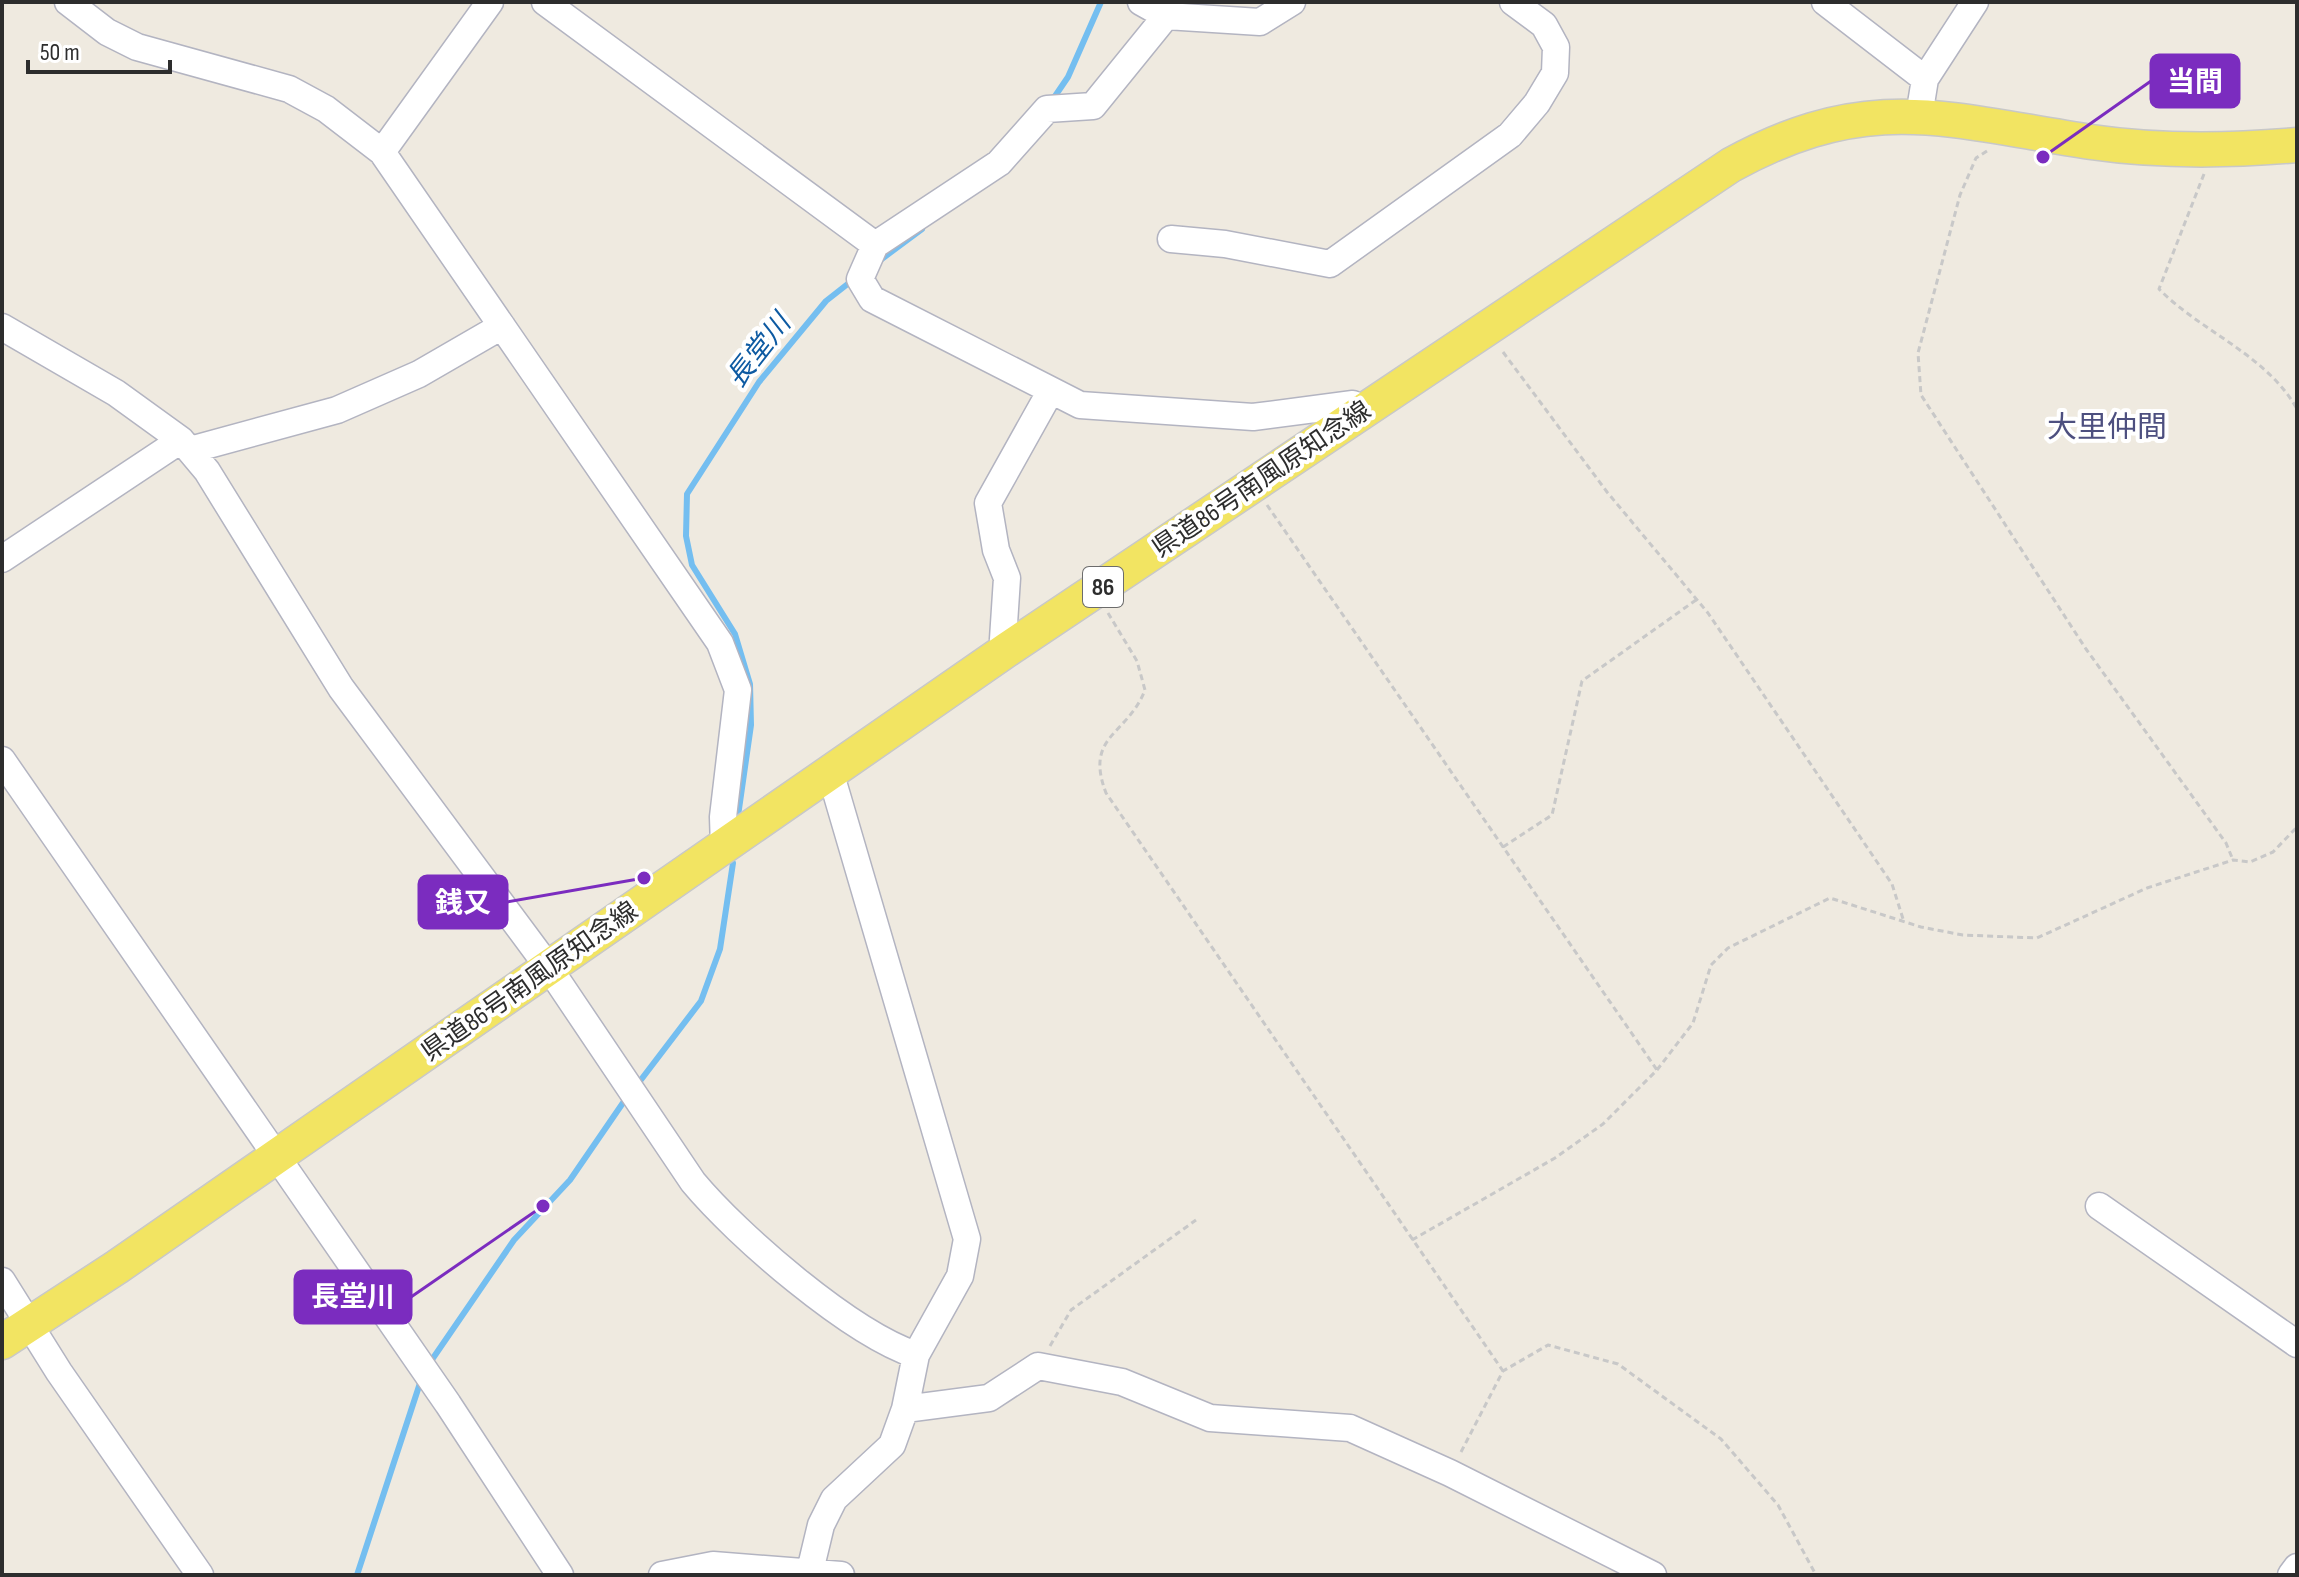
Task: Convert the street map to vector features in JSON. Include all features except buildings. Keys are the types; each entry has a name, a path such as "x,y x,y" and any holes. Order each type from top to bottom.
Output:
{"main road":[{"name":"県道86号南風原知念線","path":"16,1333 831,775 1008,649 1731,165 1773,142 1834,122 1919,116 2094,142 2213,152 2297,145"}],"street":[{"path":"68,2 107,32 137,47 289,89 326,109 382,152 720,643 738,690 723,817 724,847"},
{"path":"382,152 490,2"},
{"path":"545,2 875,245"},
{"path":"1141,2 1166,16 1260,22 1292,2"},
{"path":"1171,239 1225,244 1330,264 1510,135 1537,103 1555,73 1556,47 1544,25 1513,2"},
{"path":"1825,2 1925,79"},
{"path":"1919,116 1925,79 1975,2"},
{"path":"1166,16 1093,106 1047,109 999,163 875,245 860,279 872,299 1080,405 1253,417 1353,404 1366,411"},
{"path":"2,559 185,445 337,410 419,374 502,326"},
{"path":"2,327 82,371 185,445 229,502 341,688 549,968 693,1182 717,1210 840,1313 886,1345 916,1355"},
{"path":"1008,649 1003,639 1007,578 996,550 988,503 1050,392"},
{"path":"2,760 277,1155 537,1535 560,1575"},
{"path":"810,1573 821,1525 834,1499 892,1445 905,1409 916,1355 960,1276 967,1239 831,775"},
{"path":"2099,1206 2297,1344"},
{"path":"2,1281 16,1333 200,1575"},
{"path":"905,1409 989,1398 1038,1366 1122,1382 1210,1418 1350,1428 1450,1473 1653,1575"},
{"path":"662,1575 713,1565 841,1575"},
{"path":"2291,1575 2297,1567"}],"path":[{"path":"2016,128 2002,142 1976,158 1960,195 1918,353 1921,395 2086,649 2226,843 2233,860"},
{"path":"2213,152 2159,289 2183,314 2256,364 2297,409"},
{"path":"1486,329 1607,492 1696,600 1892,884 1904,922"},
{"path":"1254,485 1657,1070"},
{"path":"1095,592 1137,661 1145,690 1134,711 1100,749 1097,761 1106,793 1503,1371"},
{"path":"1503,847 1552,815 1582,681 1696,600"},
{"path":"1412,1240 1555,1158 1603,1124 1657,1070 1693,1023 1711,965 1728,948 1830,898 1904,922 1963,935 2037,938 2147,888 2233,860 2250,862 2273,852 2297,827"},
{"path":"1038,1366 1071,1310 1196,1220"},
{"path":"1450,1473 1503,1371 1548,1345 1618,1364 1721,1439 1778,1505 1816,1575"}],"waterway":[{"name":"長堂川","path":"1051,102 1068,77 1101,2"},
{"name":"長堂川","path":"879,261 922,229"},
{"name":"長堂川","path":"738,816 751,725 750,684 735,634 692,565 686,536 687,494 759,382 826,301 854,279"},
{"name":"長堂川","path":"637,1085 701,1001 720,949 733,863"},
{"name":"長堂川","path":"429,1364 514,1240 570,1180 627,1097"},
{"name":"長堂川","path":"357,1575 422,1377"}],"place":[{"name":"当間","path":"2043,157"},
{"name":"銭又","path":"644,878"},
{"name":"長堂川","path":"543,1206"}],"district":[{"name":"大里仲間","path":"2107,428"}]}
